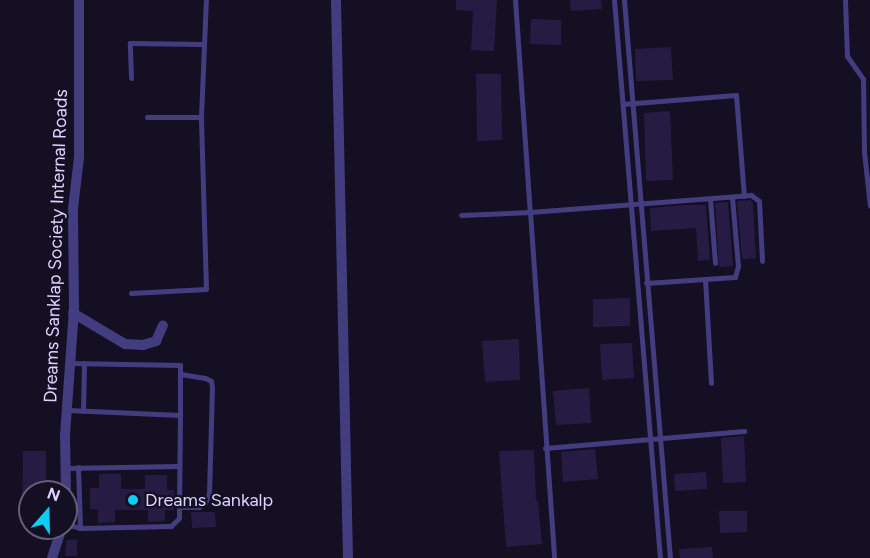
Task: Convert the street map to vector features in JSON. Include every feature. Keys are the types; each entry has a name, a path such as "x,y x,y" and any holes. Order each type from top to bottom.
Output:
{"street":[{"name":"Dreams Sanklap Society Internal Roads","path":"66,480 73,313 73,209 79,157 79,0"},
{"path":"336,0 348,558"},
{"path":"73,313 125,344 143,345 156,341 163,325"},
{"path":"52,558 58,540"}],"lane":[{"path":"131,293 206,289 201,117 206,0"},
{"path":"515,0 554,558"},
{"path":"615,0 660,558"},
{"path":"624,0 670,558"},
{"path":"845,0 848,56 863,79 864,152 870,206"},
{"path":"131,78 130,43 204,44"},
{"path":"623,104 736,95 744,196"},
{"path":"147,117 201,117"},
{"path":"461,215 754,196 759,201 762,261"},
{"path":"639,283 705,279 737,274 732,197"},
{"path":"710,199 715,262"},
{"path":"705,279 711,383"},
{"path":"70,363 180,365 179,518 171,526 80,528 78,467"},
{"path":"83,411 84,363"},
{"path":"178,507 199,507 205,503 209,494 212,388 211,381 205,378 180,374"},
{"path":"68,411 180,415"},
{"path":"545,448 744,431"},
{"path":"66,468 178,466"}],"building":[{"path":"456,0 497,0 494,51 471,50 473,11 456,10"},
{"path":"570,0 601,0 602,9 571,11"},
{"path":"531,19 561,20 561,45 530,44"},
{"path":"671,47 673,80 636,81 635,49"},
{"path":"476,74 501,74 502,140 477,141"},
{"path":"670,111 673,180 646,181 644,113"},
{"path":"750,200 753,203 756,258 742,259 737,201"},
{"path":"728,202 733,266 719,267 715,203"},
{"path":"706,205 710,260 698,261 696,228 651,231 650,208"},
{"path":"630,298 630,326 593,327 593,299"},
{"path":"519,339 520,380 485,382 482,341"},
{"path":"632,343 634,378 602,380 600,344"},
{"path":"589,388 591,423 556,425 553,391"},
{"path":"744,436 746,482 723,483 721,438"},
{"path":"595,449 598,479 563,482 561,452"},
{"path":"534,450 536,501 538,501 542,544 506,547 499,451"},
{"path":"23,451 46,451 46,480 23,480"},
{"path":"706,472 707,489 675,491 674,474"},
{"name":"Dreams Sankalp","path":"99,474 121,474 121,489 145,489 145,475 167,475 167,490 174,490 174,510 165,510 165,521 148,522 148,510 115,510 115,522 98,523 98,510 90,509 90,488 99,488"},
{"path":"719,511 747,511 747,532 720,533"},
{"path":"191,512 215,512 216,527 192,528"},
{"path":"66,540 77,540 77,556 65,556"},
{"path":"712,547 713,558 680,558 679,549"}],"place":[{"name":"Dreams Sankalp","path":"133,500"}]}
